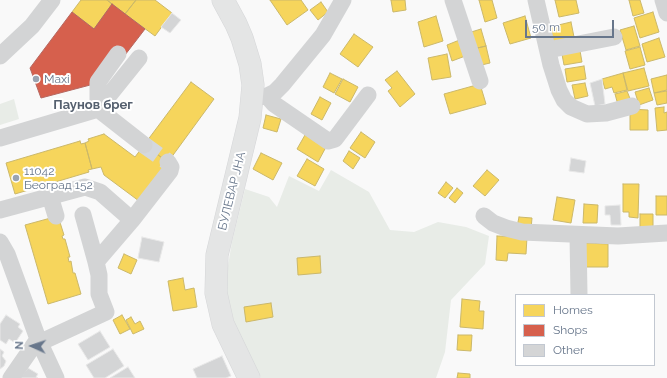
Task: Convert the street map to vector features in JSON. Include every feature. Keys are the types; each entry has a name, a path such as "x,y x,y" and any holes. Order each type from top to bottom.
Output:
{"main road":[{"name":"БУЛЕВАР ЈНА","path":"224,1 236,24 260,96 250,118 217,255 215,286 218,309 223,324 249,378"}],"street":[{"path":"0,56 32,26 52,0"},
{"path":"260,96 275,92 282,85 323,35 343,0"},
{"path":"453,0 480,80"},
{"path":"536,0 559,90 571,107 580,112 593,114 632,106"},
{"path":"663,0 667,13"},
{"path":"548,50 614,37"},
{"path":"98,109 98,82 118,54"},
{"path":"0,138 98,109 139,58"},
{"path":"260,96 328,141 331,141 335,139 368,95"},
{"path":"98,109 144,145"},
{"path":"96,262 132,220 170,171 171,167 168,162"},
{"path":"56,216 44,189 79,179 78,176"},
{"path":"0,210 90,187 100,192 132,220"},
{"path":"11,378 39,341 108,311 99,294 99,275 83,215"},
{"path":"484,216 493,223 522,232 618,236 667,233"},
{"path":"578,235 579,294"},
{"path":"0,242 9,259 39,341 56,378"}],"shaded area":[{"path":"14,99 19,119 0,125 0,104"},
{"path":"331,170 369,192 390,230 414,232 438,222 466,227 489,236 485,264 451,300 445,352 436,378 261,378 235,325 224,288 232,242 245,189 269,197 277,207 289,176 319,191"}],"building: Homes":[{"path":"81,0 107,0 112,4 94,29 72,12"},
{"path":"107,0 136,0 125,14"},
{"path":"136,0 155,0 172,13 155,36 125,14"},
{"path":"270,0 301,0 308,10 287,25"},
{"path":"391,0 405,0 406,10 393,12"},
{"path":"479,0 492,0 497,18 485,22"},
{"path":"555,0 576,0 579,13 559,17"},
{"path":"629,0 640,0 644,13 633,16"},
{"path":"321,2 328,12 318,20 310,10"},
{"path":"653,12 659,32 640,38 634,18"},
{"path":"436,16 443,41 424,47 418,22"},
{"path":"525,16 531,38 510,44 503,23"},
{"path":"571,22 574,37 554,42 550,27"},
{"path":"634,26 640,46 626,50 620,30"},
{"path":"481,29 486,46 473,49 468,33"},
{"path":"354,34 373,47 358,67 340,54"},
{"path":"659,38 665,57 647,62 642,44"},
{"path":"462,39 468,55 452,61 447,45"},
{"path":"579,45 582,62 564,65 561,49"},
{"path":"486,46 490,63 477,66 473,49"},
{"path":"640,47 645,65 630,69 625,51"},
{"path":"447,54 451,77 432,80 428,58"},
{"path":"584,66 586,79 567,82 565,69"},
{"path":"644,68 649,86 628,91 623,73"},
{"path":"397,71 415,94 400,107 388,91 392,88 385,80"},
{"path":"330,73 342,79 334,93 323,87"},
{"path":"623,73 627,90 614,93 612,87 605,89 602,79"},
{"path":"667,75 667,90 654,93 651,79"},
{"path":"343,79 358,87 350,102 335,94"},
{"path":"191,82 214,99 168,162 144,145"},
{"path":"585,83 588,96 575,99 572,85"},
{"path":"480,84 486,104 450,114 444,94"},
{"path":"649,88 653,100 639,105 635,92"},
{"path":"627,91 631,101 618,105 615,94"},
{"path":"667,91 667,103 657,105 654,93"},
{"path":"320,97 331,103 322,120 311,114"},
{"path":"664,107 664,113 667,112 667,130 657,131 655,108"},
{"path":"630,109 648,110 648,130 630,130"},
{"path":"266,115 281,119 277,132 263,128"},
{"path":"361,132 375,142 365,158 350,148"},
{"path":"104,134 135,157 144,145 168,162 139,201 104,175 101,167 92,169 85,143 89,141 88,139"},
{"path":"305,135 326,147 318,162 297,149"},
{"path":"80,141 81,144 85,143 92,169 88,170 89,172 15,194 6,163"},
{"path":"349,151 360,158 353,169 343,161"},
{"path":"261,153 282,163 273,180 253,169"},
{"path":"307,159 324,169 315,186 297,176"},
{"path":"487,170 499,180 485,196 473,186"},
{"path":"446,182 453,188 445,198 438,193"},
{"path":"623,184 639,184 638,218 629,217 629,212 623,212"},
{"path":"457,188 463,193 455,203 449,198"},
{"path":"656,196 667,196 667,215 656,215"},
{"path":"557,197 575,200 571,223 553,220"},
{"path":"584,204 598,205 597,223 583,223"},
{"path":"640,214 653,214 653,228 640,228"},
{"path":"58,216 64,235 62,236 63,239 65,239 70,257 68,257 69,262 71,261 73,273 75,273 81,294 48,304 25,225"},
{"path":"519,217 532,218 531,229 517,227"},
{"path":"497,236 527,237 526,254 508,253 507,261 496,260"},
{"path":"585,243 608,244 608,267 585,267"},
{"path":"124,254 137,260 131,274 118,268"},
{"path":"320,256 321,273 298,275 297,258"},
{"path":"183,278 185,290 194,288 197,307 173,311 168,281"},
{"path":"462,299 480,301 479,311 484,311 483,329 460,327"},
{"path":"271,303 273,317 246,322 244,307"},
{"path":"122,315 130,329 120,334 113,320"},
{"path":"131,317 135,324 140,321 144,329 133,334 126,320"},
{"path":"458,335 472,335 471,351 457,350"},
{"path":"458,373 470,374 470,378 457,378"}],"building: Shops":[{"path":"112,4 145,29 125,55 94,84 41,98 30,68 72,12 94,29"}],"building: Other":[{"path":"172,13 181,20 170,33 161,27"},
{"path":"602,79 605,104 595,106 590,83"},
{"path":"571,158 586,161 584,173 569,171"},
{"path":"620,205 621,225 611,225 610,215 605,215 605,206"},
{"path":"142,237 164,242 159,262 138,258"},
{"path":"6,315 20,324 18,327 23,331 15,343 9,339 6,344 0,340 0,324"},
{"path":"100,331 110,347 88,360 78,344"},
{"path":"0,349 4,352 2,356 6,361 4,366 0,369"},
{"path":"113,349 124,366 105,378 94,378 86,365"},
{"path":"222,356 231,376 226,378 197,378 193,369"},
{"path":"128,367 135,378 110,378"},
{"path":"28,368 38,374 36,377 38,378 20,378"}],"tunnel":[{"path":"144,145 168,162"}],"place":[{"name":"Maxi","path":"36,79"},
{"name":"11042 Београд 152","path":"16,178"}],"district":[{"name":"Паунов брег","path":"93,105"}]}
